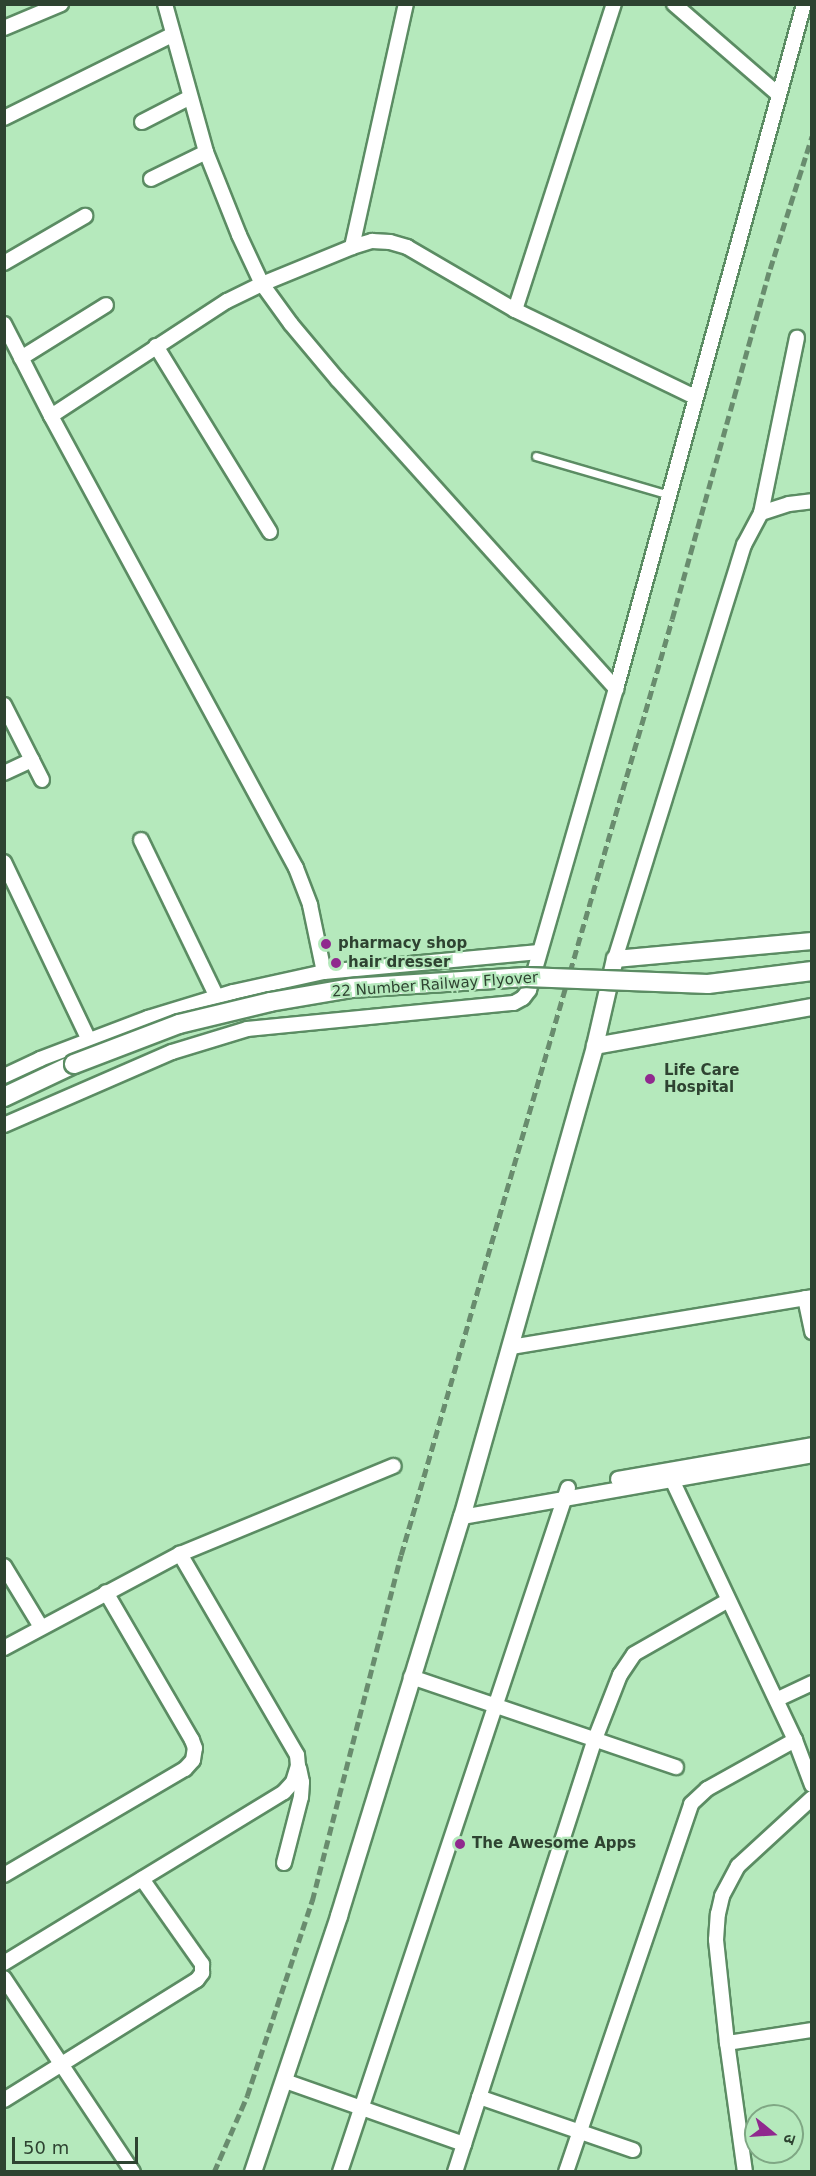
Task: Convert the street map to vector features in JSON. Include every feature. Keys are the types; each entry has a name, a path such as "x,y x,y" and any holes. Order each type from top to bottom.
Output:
{"main road":[{"name":"22 Number Railway Flyover","path":"4,1097 105,1050 179,1024 270,1002 351,988 526,977 708,984 812,971"}],"street":[{"path":"4,28 34,10 61,4"},
{"path":"165,4 189,98 206,152 239,235 262,284 291,324 339,380 616,689"},
{"path":"352,247 406,4"},
{"path":"515,310 614,4"},
{"path":"674,4 778,94"},
{"path":"4,1125 172,1052 247,1029 514,1003 523,998 529,990 616,689 804,4"},
{"path":"4,118 172,34"},
{"path":"142,122 189,98"},
{"path":"151,180 206,152"},
{"path":"4,263 85,216"},
{"path":"51,416 227,302 262,284 352,247 372,242 390,242 406,247 515,310 695,397"},
{"path":"21,358 105,305"},
{"path":"4,324 51,416 296,868 310,905 324,972"},
{"path":"254,2172 339,1916 463,1512 512,1347 595,1046 615,959 744,545 761,513 797,338"},
{"path":"156,346 270,532"},
{"path":"761,513 789,504 812,501"},
{"path":"4,705 42,780"},
{"path":"4,773 32,760"},
{"path":"141,840 217,997"},
{"path":"4,862 89,1040"},
{"path":"615,959 812,941"},
{"path":"4,1076 40,1059 148,1018 217,997 324,972 539,952"},
{"path":"595,1046 812,1007"},
{"path":"512,1347 808,1298 812,1332"},
{"path":"463,1512 812,1445"},
{"path":"567,1493 672,1480 812,1455"},
{"path":"4,1648 180,1554 394,1466"},
{"path":"672,1480 727,1600 778,1699 812,1785"},
{"path":"340,2172 567,1493"},
{"path":"180,1554 297,1755 302,1782 301,1797 284,1863"},
{"path":"4,1566 41,1627"},
{"path":"4,1875 185,1769 193,1760 195,1748 192,1740 106,1592"},
{"path":"455,2172 595,1739 620,1675 634,1654 727,1600"},
{"path":"411,1677 676,1767"},
{"path":"778,1699 812,1683"},
{"path":"566,2172 691,1804 707,1789 795,1740"},
{"path":"4,1963 285,1792 293,1782 298,1766"},
{"path":"745,2172 727,2043 716,1940 722,1896 738,1866 812,1798"},
{"path":"4,2100 197,1980 202,1973 202,1964 142,1879"},
{"path":"4,1978 133,2172"},
{"path":"727,2043 812,2030"},
{"path":"285,2081 464,2144"},
{"path":"479,2097 633,2150"}],"lane":[{"path":"537,456 669,495"}],"railway":[{"path":"214,2172 247,2096 312,1901 401,1555 672,619 770,269 812,136"}],"place":[{"name":"pharmacy shop","path":"326,944"},
{"name":"hair dresser","path":"336,963"},
{"name":"Life Care Hospital","path":"650,1079"},
{"name":"The Awesome Apps","path":"460,1844"}]}
